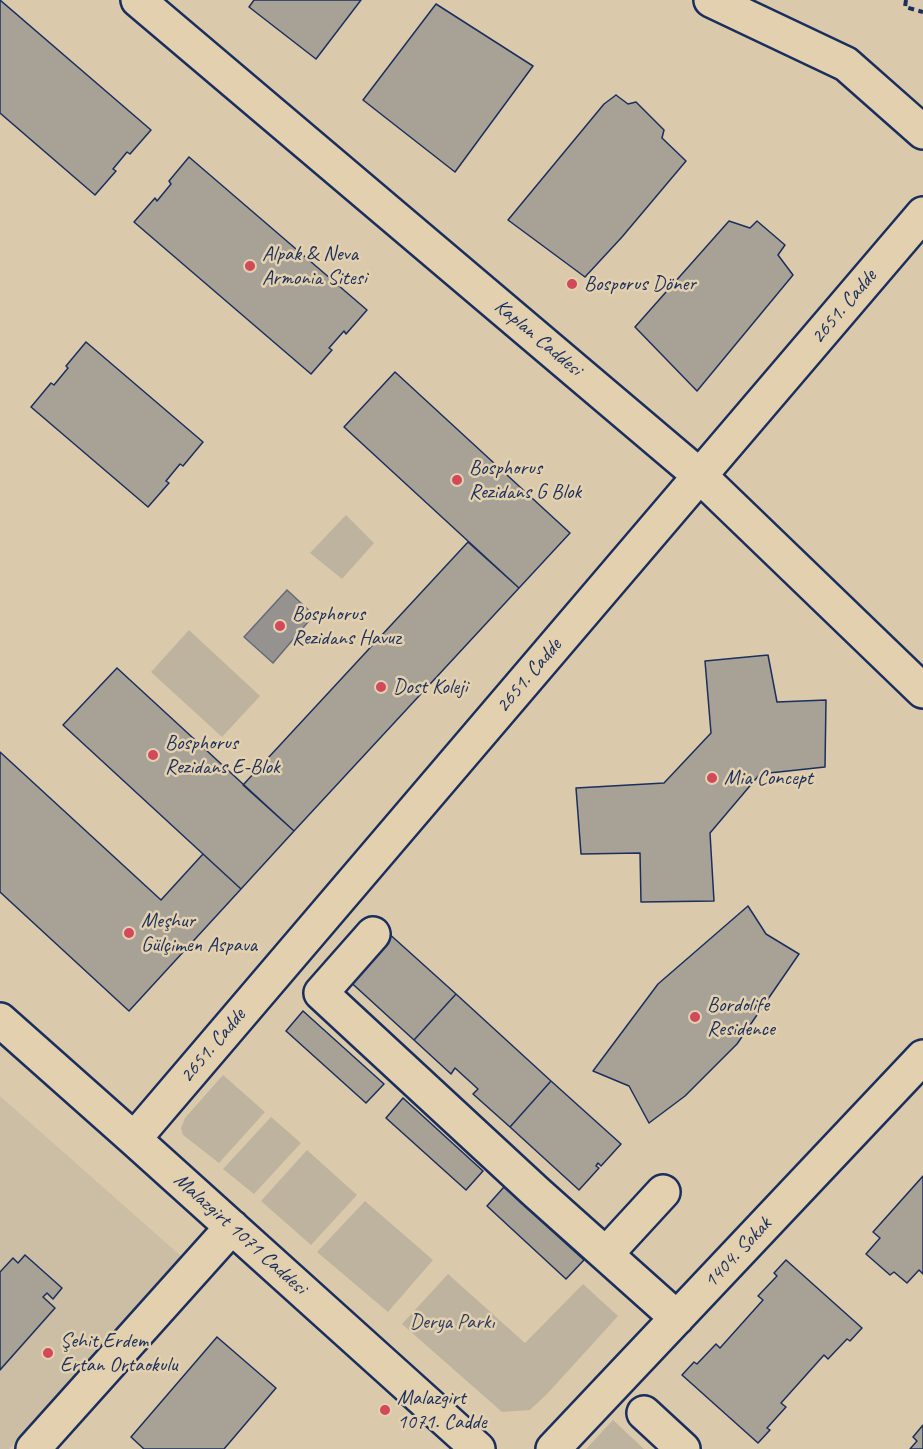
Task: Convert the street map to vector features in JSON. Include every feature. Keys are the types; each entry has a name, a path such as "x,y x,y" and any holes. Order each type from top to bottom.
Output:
{"street":[{"name":"Kaplan Caddesi","path":"138,0 700,476 923,691"},
{"path":"711,0 846,64 923,132"},
{"name":"2651. Cadde","path":"134,1139 923,214"},
{"path":"373,934 321,993 677,1318"},
{"name":"Malazgirt 1071 Caddesi","path":"0,1020 478,1449"},
{"name":"1404. Sokak","path":"553,1449 923,1057"},
{"path":"606,1254 663,1192"},
{"path":"33,1449 232,1227"},
{"path":"644,1413 683,1449"}],"path":[{"path":"906,0 905,7 923,12"}],"shaded area":[{"name":"Bosphorus Rezidans Havuz","path":"287,590 314,615 273,663 244,637"},
{"name":"Şehit Erdem Ertan Ortaokulu","path":"0,1096 182,1257 9,1449 0,1449"}],"green space":[{"path":"346,515 374,543 342,579 310,553"},
{"path":"189,630 260,696 222,737 151,672"},
{"path":"223,1075 265,1112 219,1163 183,1135 181,1128 185,1118"},
{"path":"271,1117 301,1143 254,1194 223,1169"},
{"path":"307,1150 357,1195 311,1245 261,1201"},
{"name":"Derya Parkı","path":"365,1201 433,1260 388,1312 317,1252"},
{"name":"Derya Parkı","path":"448,1274 525,1343 583,1284 618,1316 530,1410 502,1412 402,1324"},
{"path":"613,1420 644,1449 586,1449"}],"building":[{"path":"0,0 151,130 130,154 127,152 113,169 116,171 95,195 0,113"},
{"path":"254,0 361,0 316,59 249,7"},
{"path":"436,4 533,66 455,172 363,100"},
{"path":"616,95 628,104 636,102 664,130 662,138 686,161 585,277 508,220 604,104"},
{"name":"Alpak & Neva Armonia Sitesi","path":"189,157 367,310 346,334 344,331 329,348 332,350 311,374 134,222 155,198 157,201 171,184 169,181"},
{"path":"729,221 750,228 757,221 785,245 778,255 793,275 697,391 635,327"},
{"path":"86,342 203,442 183,466 180,464 166,481 169,483 148,507 31,407 51,383 54,385"},
{"name":"Bosphorus Rezidans G Blok","path":"395,372 570,533 519,588 344,427"},
{"name":"Dost Koleji","path":"468,542 519,588 294,831 243,785"},
{"name":"Mia Concept","path":"768,655 777,702 826,700 825,767 760,774 710,833 714,901 641,902 640,853 581,854 576,788 664,783 711,733 705,661"},
{"name":"Bosphorus Rezidans E-Blok","path":"117,668 294,831 241,889 63,725"},
{"path":"0,752 161,900 203,854 241,889 129,1011 0,892"},
{"name":"Bordolife Residence","path":"748,906 766,934 799,954 737,1044 685,1096 649,1123 629,1086 593,1071 658,984"},
{"path":"386,931 456,994 414,1040 345,977"},
{"path":"456,994 551,1081 510,1127 473,1094 478,1089 455,1068 451,1074 414,1040"},
{"path":"303,1011 384,1084 366,1103 286,1031"},
{"path":"551,1081 621,1144 601,1166 598,1163 596,1166 599,1168 579,1190 510,1127"},
{"path":"403,1098 483,1171 466,1190 386,1118"},
{"path":"923,1176 923,1274 919,1270 907,1283 894,1272 890,1275 866,1254 880,1238 873,1232"},
{"path":"504,1187 584,1260 566,1279 487,1206"},
{"path":"25,1255 62,1288 53,1299 47,1293 43,1297 55,1308 0,1370 0,1272 13,1258 18,1263"},
{"path":"786,1260 862,1328 850,1341 847,1339 828,1359 824,1355 781,1403 786,1407 767,1428 770,1430 758,1443 682,1375 694,1362 697,1364 716,1344 720,1348 763,1300 758,1296 777,1276 774,1273"},
{"path":"217,1337 276,1388 224,1449 144,1449 131,1437"},
{"path":"923,1425 923,1449 910,1449 917,1441 913,1437"}],"place":[{"name":"Alpak & Neva Armonia Sitesi","path":"250,266"},
{"name":"Bosporus Döner","path":"572,284"},
{"name":"Bosphorus Rezidans G Blok","path":"457,480"},
{"name":"Bosphorus Rezidans Havuz","path":"280,626"},
{"name":"Dost Koleji","path":"381,687"},
{"name":"Bosphorus Rezidans E-Blok","path":"153,755"},
{"name":"Mia Concept","path":"712,778"},
{"name":"Meşhur Gülçimen Aspava","path":"129,933"},
{"name":"Bordolife Residence","path":"695,1017"},
{"name":"Şehit Erdem Ertan Ortaokulu","path":"48,1353"},
{"name":"Malazgirt 1071. Cadde","path":"385,1410"}]}
